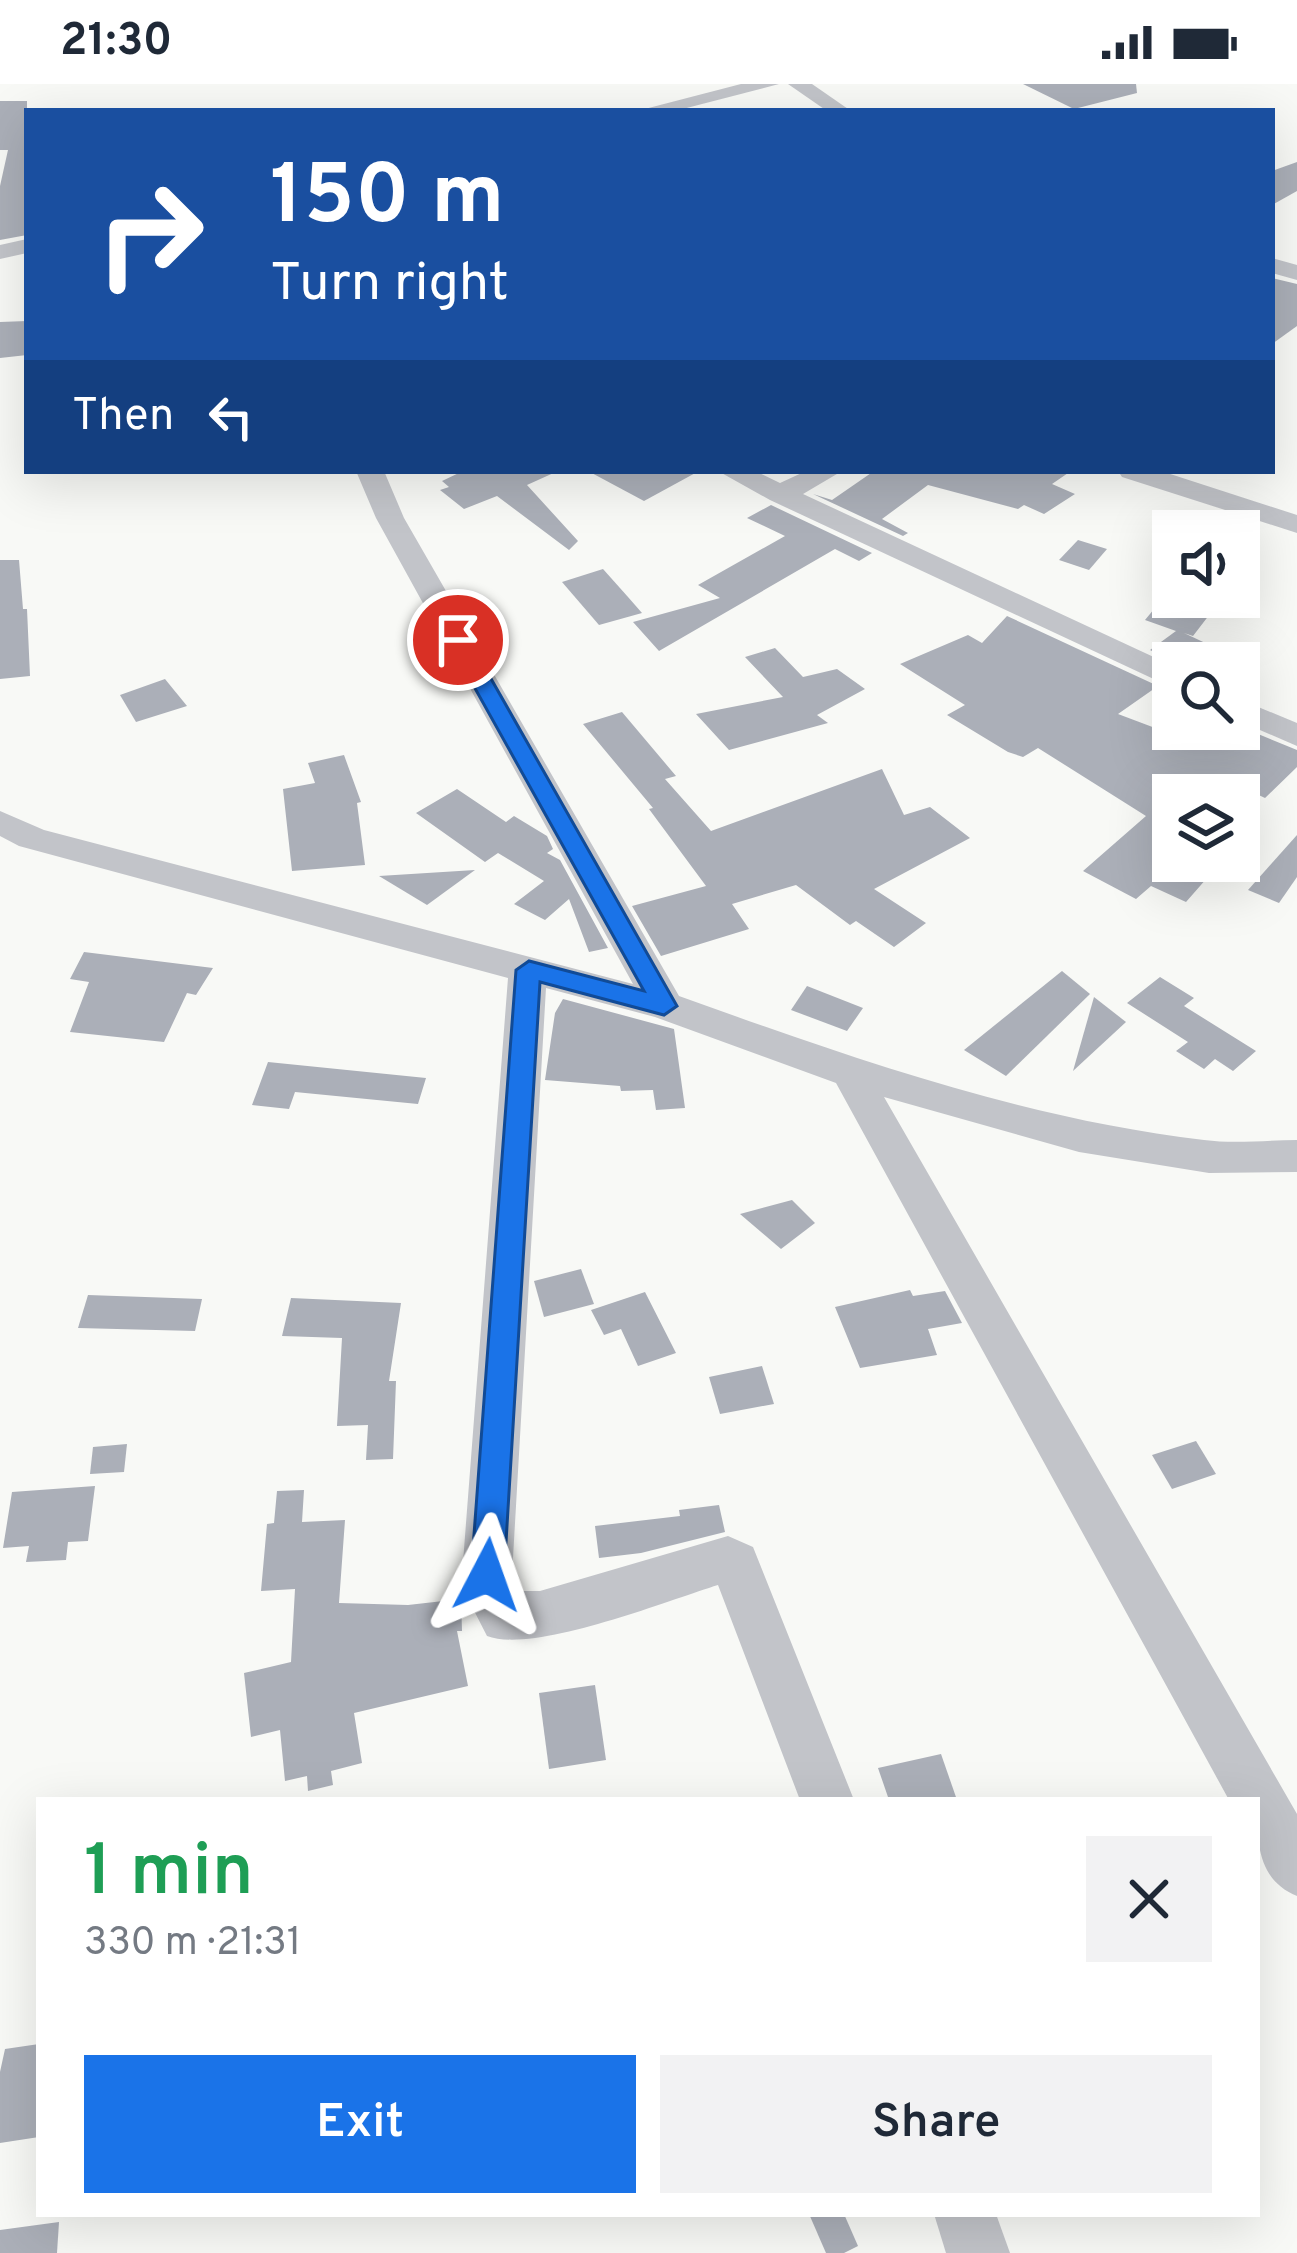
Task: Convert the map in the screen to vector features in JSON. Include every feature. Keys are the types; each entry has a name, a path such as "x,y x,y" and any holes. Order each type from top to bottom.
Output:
{"street":[{"path":"661,108 769,84"},
{"path":"798,84 836,108"},
{"path":"371,474 390,518 664,1006"},
{"path":"739,474 1152,668"},
{"path":"780,494 822,474"},
{"path":"1141,474 1297,524"},
{"path":"1260,719 1297,736"},
{"path":"0,822 32,838 664,1006 850,1073 1078,1136 1209,1157 1297,1156"},
{"path":"529,970 487,1575 493,1599 505,1619 540,1615 728,1558 735,1563 825,1797"},
{"path":"850,1073 1257,1797"},
{"path":"1260,1802 1297,1868"},
{"path":"966,2217 978,2253"}],"building":[{"path":"1023,84 1136,84 1137,93 1072,108"},
{"path":"0,101 27,101 24,236 0,240 0,186 8,150 0,150"},
{"path":"1297,162 1297,191 1275,203 1275,170"},
{"path":"1275,279 1297,284 1297,326 1275,342"},
{"path":"24,321 24,355 0,358 0,322"},
{"path":"457,474 551,474 527,485 578,541 569,550 497,496 464,509 440,490 449,487 442,481"},
{"path":"594,474 694,474 644,501"},
{"path":"870,474 1067,474 1052,484 1075,494 1044,514 1024,505 1018,509 928,485 882,519 908,533 903,536 813,494 832,500"},
{"path":"771,505 872,553 859,561 835,549 659,651 633,622 720,598 698,585 785,536 747,518"},
{"path":"1078,540 1107,549 1089,570 1059,560"},
{"path":"0,560 19,560 30,676 0,679"},
{"path":"603,569 642,613 599,625 562,582"},
{"path":"1152,612 1152,618 1207,618 1193,636 1184,633 1203,642 1161,642 1176,631 1145,620"},
{"path":"1007,616 1152,683 1152,690 1118,714 1152,727 1152,750 1260,750 1260,735 1297,750 1297,767 1265,798 1260,796 1260,774 1152,774 1152,882 1204,882 1186,902 1151,886 1136,899 1083,871 1146,816 1038,748 1023,757 1008,752 947,715 965,705 900,664 968,635 982,643"},
{"path":"775,648 803,677 837,669 865,689 817,715 828,723 729,750 696,714 783,697 745,657"},
{"path":"165,679 187,706 136,722 120,695"},
{"path":"622,712 676,776 665,779 711,831 882,769 904,815 930,807 970,838 874,889 926,923 894,947 856,921 850,925 796,885 732,904 749,929 661,956 632,906 706,886 649,809 653,808 583,724"},
{"path":"344,755 361,802 357,803 365,865 292,871 283,789 315,783 308,763"},
{"path":"457,789 506,822 514,816 547,836 553,849 547,853 560,860 608,948 589,952 569,899 545,920 514,904 544,881 498,853 485,862 416,813"},
{"path":"1297,835 1297,877 1279,903 1248,890 1260,882"},
{"path":"475,870 427,905 379,876"},
{"path":"84,952 213,968 196,995 187,993 164,1042 70,1032 89,982 70,979"},
{"path":"1062,971 1090,994 1006,1076 964,1050"},
{"path":"1160,977 1194,998 1184,1006 1256,1051 1233,1071 1215,1059 1204,1069 1176,1051 1188,1042 1127,1003"},
{"path":"807,986 863,1008 847,1031 791,1010"},
{"path":"1094,997 1126,1022 1073,1071"},
{"path":"563,999 674,1029 685,1108 656,1110 653,1090 621,1091 620,1086 545,1080 555,1013"},
{"path":"268,1062 426,1078 418,1104 295,1092 289,1109 252,1105"},
{"path":"792,1200 815,1223 781,1249 740,1214"},
{"path":"581,1269 594,1304 544,1317 534,1281"},
{"path":"910,1290 913,1296 945,1291 962,1323 928,1329 937,1355 860,1368 835,1307"},
{"path":"645,1292 676,1353 638,1366 621,1329 604,1335 591,1310"},
{"path":"88,1295 202,1299 195,1331 78,1328"},
{"path":"291,1298 401,1303 389,1381 396,1381 393,1459 366,1460 368,1425 337,1426 342,1338 282,1336"},
{"path":"762,1366 774,1404 720,1414 709,1377"},
{"path":"1196,1441 1216,1474 1172,1489 1152,1455"},
{"path":"127,1444 124,1472 90,1474 93,1447"},
{"path":"95,1486 88,1541 68,1542 66,1560 26,1562 29,1546 3,1548 12,1492"},
{"path":"304,1490 302,1522 345,1520 339,1603 408,1605 461,1599 462,1631 457,1631 468,1686 354,1713 362,1763 331,1771 333,1785 308,1791 307,1776 285,1781 280,1730 251,1737 244,1673 291,1662 295,1589 261,1591 267,1524 274,1523 277,1491"},
{"path":"719,1505 725,1532 599,1558 595,1526 680,1516 679,1510"},
{"path":"595,1685 606,1760 549,1769 539,1693"},
{"path":"941,1754 956,1797 888,1797 878,1768"},
{"path":"36,2044 36,2137 0,2143 0,2072 5,2049"},
{"path":"810,2217 845,2217 858,2246 844,2253 826,2253"},
{"path":"59,2222 57,2253 0,2253 0,2230"}],"route":[{"path":"458,640 664,1006 529,970 487,1575"}]}
